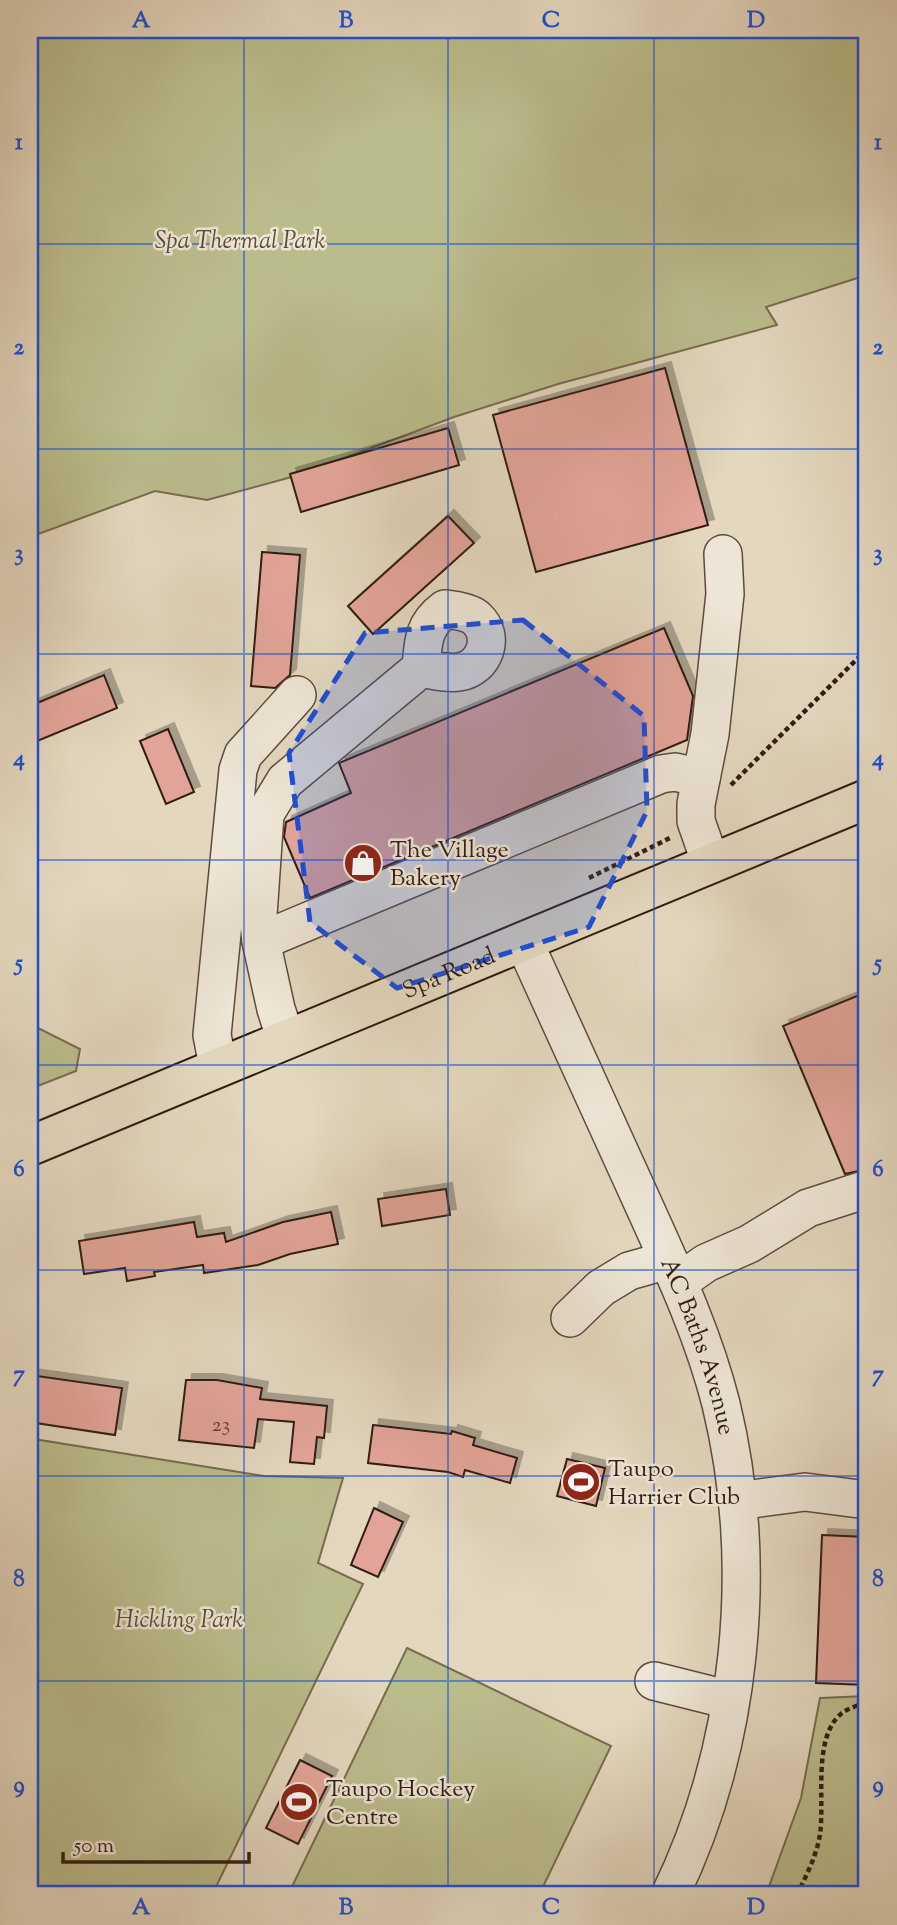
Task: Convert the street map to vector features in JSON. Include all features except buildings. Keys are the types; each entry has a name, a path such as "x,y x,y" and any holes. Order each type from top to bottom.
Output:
{"main road":[{"name":"Spa Road","path":"30,1146 867,799"}],"street":[{"path":"711,864 696,821 696,804 710,734 725,594 723,554"},
{"path":"286,1040 276,1009 258,915 265,814 285,781 421,668"},
{"path":"218,1066 212,1035 238,770 243,755 297,695"},
{"path":"261,941 661,774 675,772 701,778"},
{"name":"AC Baths Avenue","path":"524,942 673,1271 708,1359 731,1454 741,1551 737,1662 719,1752 697,1828 670,1895"},
{"path":"570,1318 601,1288 629,1270 673,1271 706,1263 749,1244 808,1208 867,1189"},
{"path":"737,1501 805,1492 867,1500"},
{"path":"654,1681 730,1700"}],"path":[{"path":"584,880 676,835 696,821 867,649"},
{"path":"797,1895 820,1835 821,1767 826,1738 842,1713 867,1701"}],"highlighted area":[{"path":"523,620 644,716 647,811 589,927 397,988 310,922 289,753 365,633"}],"green space":[{"name":"Spa Thermal Park","path":"30,30 859,30 867,69 867,275 766,307 777,325 558,384 454,417 299,475 207,500 155,491 30,537"},
{"path":"30,1024 80,1049 76,1071 30,1089"},
{"name":"Hickling Park","path":"30,1431 34,1439 264,1476 343,1478 318,1563 363,1584 212,1895 30,1895"},
{"path":"407,1648 611,1746 539,1895 288,1895"},
{"path":"867,1696 867,1895 766,1895 801,1798 820,1698"}],"place":[{"name":"The Village Bakery","path":"363,863"},
{"name":"Taupo Harrier Club","path":"581,1482"},
{"name":"Taupo Hockey Centre","path":"299,1802"}]}
